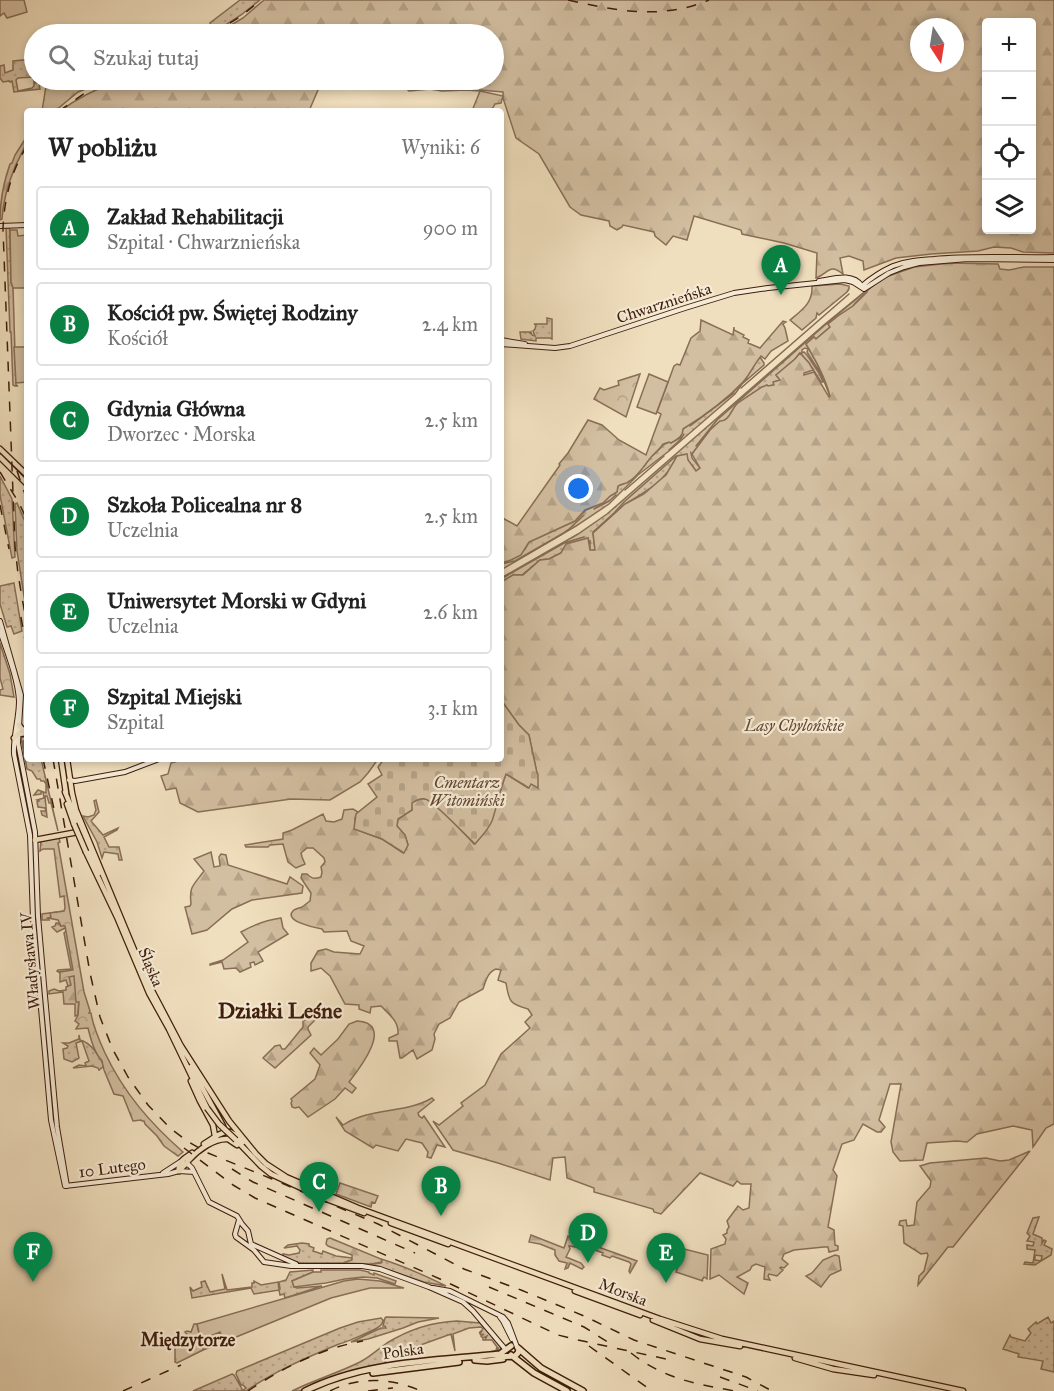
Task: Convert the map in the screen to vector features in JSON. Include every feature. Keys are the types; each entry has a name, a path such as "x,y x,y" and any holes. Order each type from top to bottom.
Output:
{"highway":[{"name":"Polska","path":"305,1391 358,1372 415,1362 513,1351 511,1359 475,1360 362,1375 335,1382 315,1391"},
{"path":"513,1351 534,1373 567,1391"},
{"path":"513,1351 583,1391"},
{"path":"527,1377 534,1373"}],"main road":[{"path":"0,226 24,225"},
{"name":"Chwarznieńska","path":"504,342 555,348 573,345 723,296 761,289 849,280 864,289 889,273 914,264 953,260 1054,258"},
{"path":"0,449 24,472"},
{"path":"0,457 24,481"},
{"path":"0,621 21,690 22,705 16,736"},
{"path":"0,631 18,696 16,736"},
{"path":"19,725 24,730"},
{"path":"16,736 24,733"},
{"name":"Władysława IV","path":"16,736 14,754 31,842 33,919 51,1119 66,1186"},
{"name":"Władysława IV","path":"16,736 26,784 57,1123 66,1186"},
{"path":"62,762 86,841 113,909"},
{"path":"67,762 67,777 64,784 82,827"},
{"path":"67,777 75,781 131,770 151,762"},
{"path":"67,777 116,773"},
{"path":"20,783 26,784"},
{"name":"Śląska","path":"66,792 74,824 149,993 207,1108 219,1124 236,1140"},
{"path":"31,842 73,833 82,827"},
{"name":"Śląska","path":"82,827 147,981 181,1046 234,1128"},
{"path":"73,833 86,841"},
{"path":"181,1046 225,1131 235,1135 256,1154"},
{"path":"187,1066 195,1092 214,1128 216,1138"},
{"name":"Morska","path":"234,1128 266,1164 286,1177 350,1204 660,1319 717,1337 963,1391"},
{"path":"179,1171 191,1158 225,1131"},
{"path":"163,1173 216,1138 230,1140 261,1166"},
{"name":"Morska","path":"236,1140 261,1166 276,1176 338,1204 694,1337 799,1359 833,1369 870,1374 946,1391"},
{"path":"180,1162 191,1167 209,1202 235,1214 248,1232 251,1244 299,1265"},
{"path":"179,1171 180,1162"},
{"name":"10 Lutego","path":"66,1186 179,1171 194,1172"},
{"path":"239,1220 235,1232 236,1237 254,1250 264,1262 280,1265 368,1266 380,1269 460,1300 513,1351"},
{"path":"280,1265 281,1258"},
{"path":"429,1287 450,1291 503,1317 509,1331 513,1351"}],"green space":[{"path":"0,0 24,0 27,12 7,18 4,13 0,16"},
{"path":"240,0 260,0 227,24 210,23"},
{"path":"264,0 1054,0 1054,253 1023,252 1011,248 994,247 978,251 896,258 864,270 863,261 849,256 840,258 843,274 832,269 816,278 817,253 742,234 741,230 694,216 687,240 673,236 666,245 655,236 654,232 623,225 617,230 610,226 609,221 581,215 570,207 539,154 516,138 503,92 480,90 504,90 504,24 233,24"},
{"path":"24,60 24,78 16,80 18,91 31,90 14,92 12,81 3,82 0,78 0,66 4,65 5,73 13,70 13,61"},
{"path":"45,90 83,90 59,108 42,108"},
{"path":"95,90 318,90 310,108 64,108"},
{"path":"480,91 503,96 501,103 495,104 493,108 473,108"},
{"path":"24,141 24,148 8,186 0,220 4,185 15,155"},
{"path":"6,228 10,230 16,385 18,386 13,385"},
{"path":"10,230 17,230 18,236 24,235 24,288 13,288"},
{"name":"Lasy Chylońskie","path":"950,263 998,264 1000,269 1009,270 1024,267 1054,267 1054,1124 1046,1128 1033,1147 1032,1130 1013,1126 977,1134 967,1142 927,1143 923,1160 900,1161 893,1152 891,1142 901,1084 890,1084 879,1120 885,1127 881,1132 877,1132 863,1124 854,1140 842,1144 833,1170 837,1176 828,1227 834,1230 835,1245 838,1246 838,1250 829,1252 828,1247 824,1247 794,1250 784,1254 782,1259 788,1264 780,1268 783,1270 777,1276 769,1274 770,1280 764,1279 765,1267 756,1264 737,1277 748,1283 744,1294 719,1275 710,1279 711,1249 725,1244 726,1239 723,1235 727,1233 729,1227 727,1221 738,1206 743,1210 749,1208 751,1184 741,1184 737,1181 733,1186 700,1173 661,1214 654,1212 653,1209 594,1192 594,1188 567,1178 565,1157 553,1158 550,1180 453,1150 433,1121 439,1125 463,1106 461,1103 485,1085 501,1054 530,1028 525,1022 532,1015 528,1009 517,1006 511,1001 506,983 498,980 501,970 493,970 483,989 459,1002 450,1018 439,1024 434,1034 432,1050 417,1059 413,1050 400,1058 397,1041 389,1041 389,1038 398,1034 397,1026 381,1006 371,1007 370,1013 359,1009 359,1005 345,1004 330,976 321,968 311,971 311,963 318,951 326,949 334,952 360,954 364,946 351,941 347,931 324,932 322,929 292,918 294,910 310,901 311,893 301,878 302,874 313,878 321,877 324,858 313,848 307,848 301,853 305,864 296,868 288,862 283,844 268,847 246,847 245,845 283,839 283,833 323,814 326,821 334,822 342,819 344,810 353,809 358,812 355,818 355,829 382,839 403,853 408,845 405,835 397,826 398,819 412,810 411,803 423,799 442,811 474,844 506,774 528,788 537,774 529,735 504,704 504,580 513,575 523,575 540,560 549,559 561,553 566,544 588,538 590,550 595,550 593,533 625,504 644,494 666,475 677,456 687,454 688,460 696,471 700,468 692,454 710,430 726,419 738,403 762,387 774,385 773,382 780,380 776,375 800,353 813,370 804,375 814,372 829,397 823,376 806,344 830,327 828,324 853,306 883,278 914,267"},
{"path":"914,267 885,277 902,269"},
{"path":"881,280 853,306 828,324 830,327 816,339 814,337 806,344 816,361 830,396 821,374 807,352 808,349 805,348 802,353 807,355 823,382 800,353 776,375 780,380 774,385 762,387 738,403 726,419 710,430 691,453 700,468 696,471 688,460 678,456 673,465 655,484 625,504 593,533 595,550 590,551 588,538 563,549 561,553 549,559 540,560 522,575 513,575 504,580 504,576 578,534 607,514 874,284"},
{"path":"840,284 849,286 847,292 819,315 817,313 816,318 802,330 790,320 809,302 812,286"},
{"path":"547,318 552,319 552,339 536,338 536,341 521,339 520,332 530,332 530,334 531,332 535,336 533,331 536,325 534,324 547,324"},
{"path":"701,320 733,335 734,327 734,330 749,340 748,343 760,348 783,321 786,322 783,324 788,341 771,351 765,359 761,356 736,389 683,429 677,439 663,444 635,477 618,486 617,492 603,503 585,510 575,521 529,542 521,555 504,562 504,519 517,526 588,420 602,425 619,440 646,455 661,414 657,412 674,366 680,365 691,338 700,331"},
{"path":"14,347 24,347 24,382 16,383"},
{"path":"760,357 764,365 742,384 735,394 638,475 609,504 504,568 504,562 518,556 529,542 575,521 586,510 602,503 617,492 618,486 635,477 663,445 680,438 683,429 730,395 746,380 748,373"},
{"path":"640,374 626,417 594,399 600,388 604,390 619,385 618,381"},
{"path":"649,374 668,382 656,414 637,407"},
{"path":"0,476 12,499 15,557 12,558 0,495"},
{"path":"17,503 24,519 24,596 17,551 15,504"},
{"path":"14,583 22,631 14,634 11,626 7,627 0,604 0,586"},
{"path":"0,643 10,674 14,697 0,695 0,690 3,689 0,678"},
{"name":"Cmentarz Witomiński","path":"504,704 529,735 538,774 538,788 531,784 529,788 506,774 492,821 475,844 435,805 423,799 418,800 412,803 412,810 398,819 397,826 405,835 408,845 404,853 382,839 354,829 356,814 377,797 368,784 382,775 378,767 382,762 504,762"},
{"path":"26,762 42,762 58,831 47,796 45,796 47,817 42,815 41,811 46,811 45,808 38,807 37,802 44,798 43,792 34,795 38,790 46,793 46,784 27,769"},
{"path":"376,762 360,782 330,800 291,799 198,812 180,803 176,788 166,790 161,776 168,774 171,763"},
{"path":"96,800 99,812 91,821 103,835 118,828 104,837 109,847 119,847 122,860 119,860 118,854 104,852 102,858 97,842 83,816 94,815 96,810 94,801"},
{"path":"59,838 84,992 96,1033 112,1068 129,1094 160,1130 183,1152 178,1156 164,1146 144,1121 133,1121 123,1096 114,1094 102,1061 93,1046 88,1028 76,1029 79,1024 75,1021 79,1002 76,1002 74,976 69,977 71,985 68,986 66,980 60,982 60,972 73,970 65,926 61,926 58,920 48,918 51,917 50,913 64,911 64,896 60,897 54,849 40,851 41,841"},
{"path":"211,852 214,867 220,866 221,854 226,855 228,865 287,884 290,877 303,886 302,893 252,900 232,909 207,930 192,934 185,907 190,906 193,886 204,871 194,859"},
{"path":"64,911 79,998 78,1015 75,1016 75,1004 64,1004 63,992 49,994 49,991 54,989 66,990 66,987 70,985 57,971 71,969 65,928 57,932 52,927 56,923 61,926 64,921 53,917 48,918 49,920 42,920 42,914"},
{"path":"281,918 283,928 288,934 258,952 263,961 255,965 254,962 250,963 251,967 240,972 236,968 224,969 222,962 210,965 223,960 248,942 241,932 261,923"},
{"path":"312,1016 315,1020 308,1027 311,1035 275,1068 263,1058 275,1046 280,1045 282,1049 285,1049 303,1027 303,1021"},
{"path":"357,1021 368,1024 373,1029 374,1037 366,1057 349,1082 356,1088 352,1093 345,1088 335,1099 308,1117 299,1107 292,1107 291,1099 315,1079 320,1065 310,1053 314,1048 321,1055 338,1039 349,1024"},
{"path":"79,1035 80,1040 84,1041 91,1046 100,1058 104,1066 99,1070 92,1066 73,1068 79,1065 86,1066 85,1063 89,1061 82,1041 76,1043 79,1058 72,1062 64,1059 63,1049 68,1046 63,1043 79,1039"},
{"path":"432,1098 434,1100 418,1113 422,1118 424,1116 445,1147 437,1145 431,1158 427,1157 428,1152 422,1143 406,1139 398,1151 376,1145 373,1148 345,1131 336,1117 343,1125 364,1115 422,1103"},
{"path":"1030,1151 953,1247 948,1247 918,1285 919,1276 924,1271 928,1255 927,1253 921,1254 904,1243 903,1226 899,1225 900,1221 906,1220 907,1226 914,1225 917,1202 930,1187 931,1181 920,1166 986,1158 1009,1160"},
{"path":"340,1183 378,1196 375,1203 372,1202 371,1207 336,1194"},
{"path":"1039,1217 1033,1234 1042,1238 1042,1243 1046,1241 1044,1245 1052,1249 1051,1255 1035,1265 1024,1264 1025,1262 1033,1263 1035,1250 1027,1249 1027,1245 1033,1246 1034,1242 1027,1241 1030,1236 1027,1233 1033,1218","holes":["1035,1255 1042,1256 1041,1261 1035,1260"]},
{"path":"531,1235 564,1248 568,1236 637,1261 630,1273 631,1264 629,1262 612,1256 610,1258 595,1250 569,1246 566,1257 581,1263 584,1267 582,1269 570,1263 565,1269 567,1263 559,1261 555,1250 529,1242"},
{"path":"330,1238 381,1259 382,1262 343,1263 352,1260 352,1255 328,1246 327,1239"},
{"path":"309,1244 314,1248 313,1251 322,1254 323,1251 336,1256 352,1258 352,1260 343,1263 301,1263 283,1256 283,1254 299,1253 297,1246 284,1248 288,1245"},
{"path":"684,1249 708,1255 707,1279 704,1277 703,1281 676,1272"},
{"path":"835,1255 839,1256 841,1270 830,1275 821,1287 806,1276 812,1273 823,1260"},
{"path":"381,1259 446,1286 424,1282 371,1264 381,1263"},
{"path":"313,1270 292,1281 294,1287 322,1286 285,1298 284,1294 280,1295 279,1290 254,1294 251,1288 192,1298 190,1287 193,1291 202,1287 201,1282 205,1281 210,1292 225,1289 222,1274 227,1290 252,1287 254,1281 261,1285 278,1282 280,1289 279,1282 286,1280 290,1272"},
{"path":"321,1270 360,1270 396,1281 395,1284 377,1278 363,1277 294,1287 292,1281 313,1272 321,1272"},
{"path":"358,1279 380,1281 404,1288 370,1288 331,1298 224,1342 220,1332 208,1337 211,1347 203,1350 197,1324 344,1281"},
{"path":"386,1317 439,1318 351,1342 381,1328 386,1328 383,1326"},
{"path":"1048,1317 1051,1323 1054,1321 1054,1372 1041,1369 1043,1361 1018,1357 1019,1354 1003,1349 1010,1335 1025,1341 1031,1333 1028,1329 1036,1322 1037,1324"},
{"path":"381,1318 382,1324 374,1330 303,1360 246,1391 242,1391 246,1388 241,1385 237,1371 340,1328"},
{"path":"457,1321 480,1323 500,1345 501,1350 489,1352 499,1350 498,1348 496,1350 497,1347 492,1340 485,1340 487,1336 483,1338 481,1336 484,1334 480,1334 482,1331 479,1333 483,1329 481,1327 469,1328 453,1334 455,1351 451,1334 387,1357 382,1365 347,1372 300,1391 292,1391 360,1362 403,1334 429,1325"},
{"path":"194,1324 197,1324 203,1350 177,1363 175,1362 175,1346 178,1345 181,1337 184,1342 190,1338 185,1332 191,1332"},
{"path":"232,1374 242,1389 241,1391 193,1391"}],"waterway":[{"path":"696,446 717,420 866,291"},
{"path":"741,388 849,294"},
{"path":"690,426 734,393"},
{"path":"669,450 684,434"},
{"path":"625,490 664,456"},
{"path":"593,532 676,456"},
{"path":"594,509 616,495"},
{"path":"504,563 515,561 562,534 584,515"},
{"path":"504,577 564,543 584,537"}],"railway":[{"path":"229,24 261,0"},
{"path":"568,0 639,12 674,10 709,0"},
{"path":"63,108 92,90"},
{"path":"24,152 9,186 3,229 15,546 24,609"},
{"path":"17,471 24,491"},
{"path":"0,472 24,514"},
{"path":"0,505 9,549"},
{"path":"21,617 24,634"},
{"path":"44,762 54,809"},
{"path":"54,762 90,973 100,1017 113,1050 128,1077 148,1105 170,1128 208,1153 378,1224 464,1269 584,1316 634,1340 746,1377 772,1391"},
{"path":"184,1148 233,1185 255,1198 440,1279 558,1335 666,1359"},
{"path":"232,1169 253,1182 415,1253"},
{"path":"489,1287 584,1327 614,1346"},
{"path":"248,1391 303,1360 363,1341"},
{"path":"589,1346 652,1391"},
{"path":"631,1353 668,1375 735,1391"},
{"path":"123,1391 181,1365"},
{"path":"720,1377 758,1391"},
{"path":"330,1391 352,1383 376,1380 399,1383 421,1391"},
{"path":"368,1391 393,1388"}],"place":[{"name":"Zakład Rehabilitacji","path":"781,295"},
{"name":"Gdynia Główna","path":"319,1212"},
{"name":"Kościół pw. Świętej Rodziny","path":"441,1216"},
{"name":"Szkoła Policealna nr 8","path":"588,1263"},
{"name":"Szpital Miejski","path":"33,1282"},
{"name":"Uniwersytet Morski w Gdyni","path":"666,1283"}],"district":[{"name":"Działki Leśne","path":"280,1010"},
{"name":"Międzytorze","path":"188,1340"}]}
